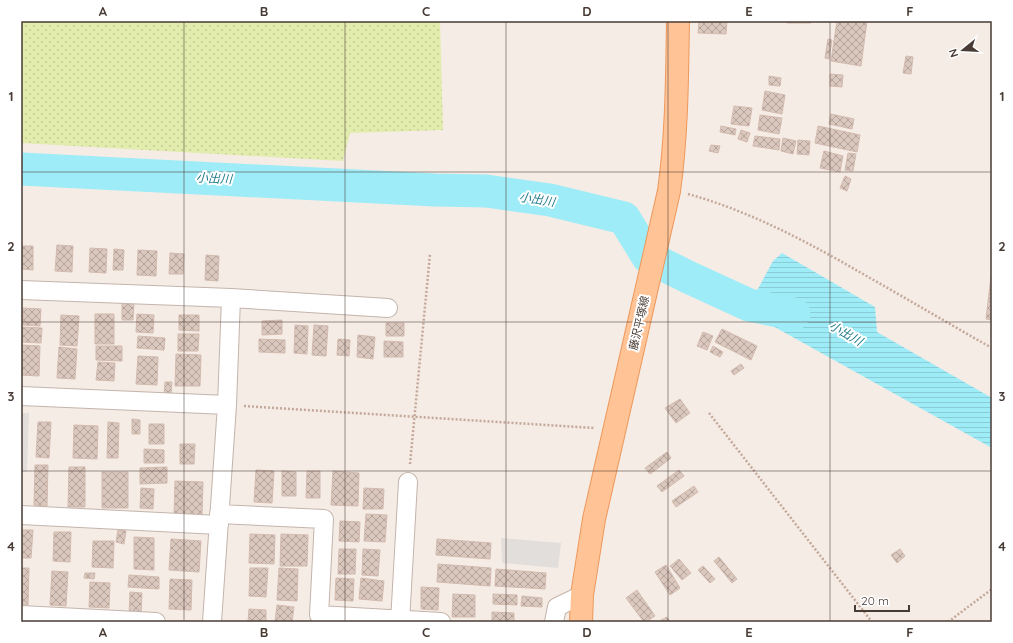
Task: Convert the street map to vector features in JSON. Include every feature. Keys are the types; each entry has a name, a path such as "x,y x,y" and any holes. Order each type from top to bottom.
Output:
{"main road":[{"name":"藤沢平塚線","path":"581,622 582,595 594,519 614,429 647,287 677,192 673,163 677,106 678,21"}],"street":[{"path":"21,290 231,298 388,308"},
{"path":"212,622 227,405 231,298"},
{"path":"21,396 227,405"},
{"path":"400,621 408,482"},
{"path":"21,515 219,519 324,519 319,615 400,621 441,622"},
{"path":"554,622 557,607 582,595"},
{"path":"24,618 156,622"}],"path":[{"path":"677,192 703,198 757,218 818,248 992,348"},
{"path":"408,482 430,254"},
{"path":"227,405 614,429"},
{"path":"709,413 872,622"},
{"path":"948,622 992,589"}],"green space":[{"path":"21,21 440,21 443,130 350,133 343,161 21,143"}],"shaded area":[{"path":"21,413 29,413 27,472 21,472"},
{"path":"501,538 561,543 558,568 502,563"}],"water":[{"path":"782,253 875,307 877,332 992,398 992,448 746,311 773,261"}],"building":[{"path":"699,21 727,21 726,34 698,33"},
{"path":"787,21 811,21 811,23 787,23"},
{"path":"837,21 867,21 861,66 831,61"},
{"path":"828,39 832,40 829,59 825,58"},
{"path":"906,56 913,57 911,74 903,73"},
{"path":"830,74 843,75 842,87 830,86"},
{"path":"769,76 781,78 780,86 769,85"},
{"path":"765,91 785,95 782,114 762,110"},
{"path":"734,106 752,108 749,126 731,124"},
{"path":"831,114 854,119 852,129 829,124"},
{"path":"760,115 782,118 779,134 758,130"},
{"path":"721,126 736,129 735,135 720,132"},
{"path":"818,126 860,135 857,152 815,143"},
{"path":"741,130 750,133 747,142 738,139"},
{"path":"755,136 780,139 779,150 753,146"},
{"path":"783,138 796,141 793,154 781,151"},
{"path":"798,140 810,141 809,155 797,154"},
{"path":"711,145 720,146 718,153 709,151"},
{"path":"824,151 843,156 840,172 820,168"},
{"path":"848,153 856,154 853,171 845,170"},
{"path":"845,176 851,179 847,191 840,188"},
{"path":"57,245 73,246 72,272 55,271"},
{"path":"21,246 33,246 33,270 21,269"},
{"path":"90,248 107,249 106,273 89,272"},
{"path":"114,249 124,250 123,270 113,270"},
{"path":"138,250 157,251 156,276 137,275"},
{"path":"170,253 184,254 183,274 169,274"},
{"path":"206,255 219,256 218,281 205,280"},
{"path":"992,268 992,320 986,319"},
{"path":"122,302 134,303 133,320 122,320"},
{"path":"23,308 41,309 40,326 23,325"},
{"path":"95,314 114,314 114,344 95,344"},
{"path":"137,314 154,315 153,333 136,332"},
{"path":"61,315 79,316 77,346 60,345"},
{"path":"179,315 199,315 199,331 179,330"},
{"path":"282,320 282,334 262,335 262,321"},
{"path":"386,323 404,323 404,336 386,336"},
{"path":"295,325 308,326 307,354 294,353"},
{"path":"314,325 328,326 326,356 312,355"},
{"path":"21,327 42,328 41,343 21,342"},
{"path":"722,329 757,346 751,360 715,342"},
{"path":"703,332 713,336 707,350 697,346"},
{"path":"178,334 199,334 198,351 178,351"},
{"path":"358,335 375,337 373,359 357,357"},
{"path":"138,336 165,338 164,350 137,348"},
{"path":"259,339 285,340 285,353 259,352"},
{"path":"338,339 350,340 349,356 337,355"},
{"path":"384,341 403,342 403,357 384,357"},
{"path":"21,345 40,346 39,376 21,375"},
{"path":"96,346 122,346 122,361 96,360"},
{"path":"713,346 723,352 720,357 710,352"},
{"path":"59,347 77,349 75,379 57,378"},
{"path":"176,354 201,355 200,386 175,386"},
{"path":"138,356 158,357 157,385 136,384"},
{"path":"98,362 115,363 114,381 96,380"},
{"path":"741,364 744,368 734,375 731,371"},
{"path":"165,382 172,382 171,395 164,394"},
{"path":"680,399 690,413 676,423 665,408"},
{"path":"132,419 140,420 140,434 132,434"},
{"path":"38,422 51,422 49,458 36,457"},
{"path":"108,422 119,423 118,458 107,458"},
{"path":"149,424 164,424 164,444 149,444"},
{"path":"74,425 98,426 97,459 73,458"},
{"path":"180,444 195,444 194,464 180,464"},
{"path":"144,449 164,450 164,463 144,463"},
{"path":"667,452 671,458 650,474 645,468"},
{"path":"35,465 48,465 47,506 34,505"},
{"path":"69,467 85,467 85,507 68,507"},
{"path":"167,467 167,483 140,484 140,468"},
{"path":"256,470 274,471 272,503 254,502"},
{"path":"679,470 684,476 662,492 657,486"},
{"path":"282,471 296,472 296,496 282,496"},
{"path":"307,471 320,471 320,498 306,498"},
{"path":"333,471 359,473 358,506 331,505"},
{"path":"102,472 128,472 128,508 102,508"},
{"path":"175,481 203,482 202,515 174,514"},
{"path":"694,486 698,492 676,507 672,501"},
{"path":"141,488 154,489 153,509 140,508"},
{"path":"364,488 384,489 383,509 363,509"},
{"path":"366,514 387,515 385,542 364,541"},
{"path":"340,521 360,522 359,542 339,541"},
{"path":"21,530 33,530 31,558 21,558"},
{"path":"118,530 126,531 124,544 116,542"},
{"path":"54,532 71,532 70,562 53,561"},
{"path":"250,534 275,535 274,564 249,563"},
{"path":"281,534 308,535 307,566 280,566"},
{"path":"134,537 154,538 154,570 134,569"},
{"path":"171,539 201,541 199,572 169,570"},
{"path":"437,539 491,543 490,559 436,555"},
{"path":"93,541 114,541 113,568 92,567"},
{"path":"339,549 356,549 355,574 338,574"},
{"path":"363,549 380,550 378,576 362,575"},
{"path":"900,549 905,556 897,563 891,555"},
{"path":"719,557 737,579 732,583 714,561"},
{"path":"679,559 691,573 682,580 670,566"},
{"path":"438,564 491,568 490,586 437,582"},
{"path":"666,565 680,588 670,595 655,572"},
{"path":"703,566 715,579 710,583 698,570"},
{"path":"21,568 29,568 28,605 21,605"},
{"path":"250,568 268,568 266,597 249,596"},
{"path":"279,568 298,569 297,601 277,600"},
{"path":"496,569 546,573 545,589 495,586"},
{"path":"52,571 68,572 66,606 50,605"},
{"path":"85,573 95,573 94,579 84,578"},
{"path":"129,575 159,577 159,589 128,587"},
{"path":"336,578 354,579 353,601 335,600"},
{"path":"361,578 384,581 382,601 359,599"},
{"path":"170,579 192,580 191,610 169,609"},
{"path":"90,582 110,583 109,608 89,607"},
{"path":"421,587 439,588 438,610 421,609"},
{"path":"637,590 655,616 646,622 644,622 626,598"},
{"path":"130,592 142,593 141,615 129,615"},
{"path":"453,594 475,595 475,617 452,617"},
{"path":"493,594 517,595 517,605 493,604"},
{"path":"522,596 542,598 542,607 521,606"},
{"path":"277,605 294,607 292,622 275,622"},
{"path":"249,609 266,610 266,622 248,622"},
{"path":"492,612 514,613 514,622 492,622"},
{"path":"667,617 670,622 662,622 661,620"}],"waterway":[{"name":"小出川","path":"21,169 435,190 486,191 550,200 624,218 648,257 749,305 794,314"}]}
